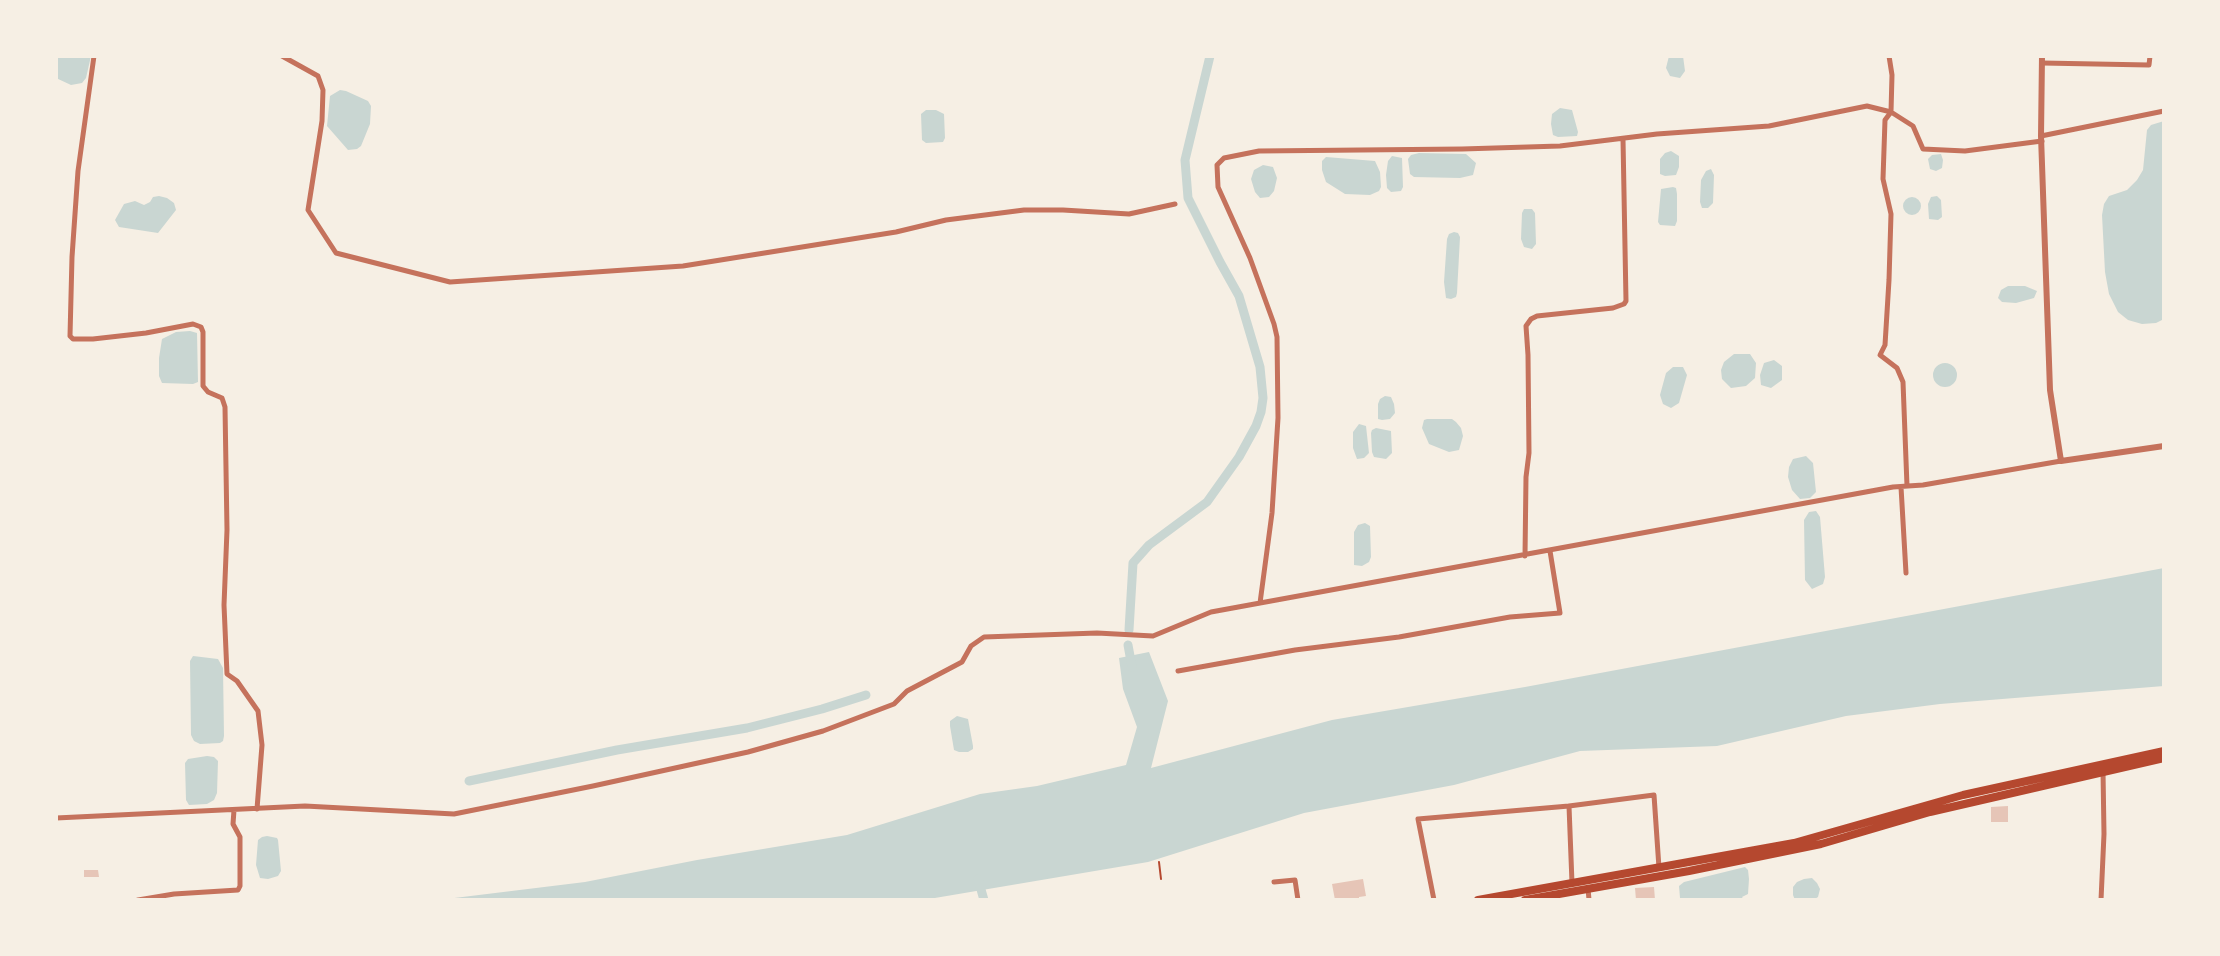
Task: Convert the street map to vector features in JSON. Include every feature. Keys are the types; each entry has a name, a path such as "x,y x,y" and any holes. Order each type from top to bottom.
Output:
{"main road":[{"path":"1478,900 1794,843 1963,795 2164,751"},
{"path":"1525,900 1697,869 1821,844 1930,812 2164,758"}],"street":[{"path":"94,56 78,171 72,257 70,336 73,339 92,339 193,324 201,327 203,332 203,386 208,392 222,398 225,407 227,530 224,605 226,666 227,674 237,682 258,711 262,745 257,809"},
{"path":"282,56 318,76 323,90 322,121 308,210 336,253 450,282 683,266 896,232 946,220 1024,210 1129,214 1176,204"},
{"path":"1888,56 1892,75 1891,112 1884,120 1883,179 1890,223 1884,345 1880,355 1897,368 1903,382 1906,572"},
{"path":"2062,461 2050,390 2041,138 2042,60 2149,65 2150,56"},
{"path":"1260,603 1272,513 1278,418 1277,337 1250,258 1218,187 1217,165 1224,158 1259,151 1481,149 1560,146 1657,134 1769,126 1867,106 1891,112 1913,126 1923,149 1965,151 2041,138 2164,111"},
{"path":"1525,556 1526,477 1529,453 1526,326 1531,319 1537,316 1613,308 1624,304 1626,301 1623,139"},
{"path":"56,818 306,806 454,814 748,752 823,731 894,704 907,691 962,662 971,646 984,637 1097,633 1153,636 1211,612 1904,486 2164,446"},
{"path":"1178,671 1295,650 1399,637 1510,617 1560,613 1550,551"},
{"path":"2100,900 2104,834 2104,771"},
{"path":"1434,900 1418,819 1569,806 1654,795 1660,868"},
{"path":"1569,806 1572,883"},
{"path":"138,900 174,894 238,890 240,886 240,837 232,824 234,810"},
{"path":"1274,882 1295,880 1298,900"},
{"path":"1588,888 1589,900"}],"path":[{"path":"1159,862 1161,879"}],"shaded area":[{"path":"56,56 91,56 86,78 82,83 71,85 56,78"},
{"path":"1669,56 1683,56 1685,71 1680,78 1670,76 1666,68"},
{"path":"340,90 368,101 371,106 370,124 361,146 357,149 348,150 327,126 330,96"},
{"path":"1560,108 1572,110 1578,132 1577,136 1558,137 1553,135 1552,114"},
{"path":"926,110 936,110 944,114 945,138 943,142 926,143 922,140 921,114"},
{"path":"2164,121 2164,319 2156,323 2142,324 2128,320 2118,312 2109,294 2105,272 2102,215 2104,204 2109,196 2127,190 2137,180 2143,170 2147,130 2151,125"},
{"path":"1671,151 1679,156 1679,167 1676,175 1665,176 1660,174 1660,159 1665,153"},
{"path":"1419,153 1466,154 1476,163 1473,175 1460,178 1414,177 1410,174 1408,159 1411,155"},
{"path":"1941,154 1943,160 1942,168 1936,171 1930,169 1928,159 1932,155"},
{"path":"1392,156 1402,158 1403,187 1401,191 1391,192 1387,188 1388,161"},
{"path":"1326,157 1375,161 1380,172 1381,187 1379,191 1370,195 1345,194 1326,182 1322,170 1322,161"},
{"path":"1263,165 1273,167 1277,178 1274,191 1269,197 1260,198 1255,192 1251,179 1254,170"},
{"path":"1711,169 1714,175 1713,203 1708,208 1702,208 1700,202 1701,180 1706,171"},
{"path":"1676,188 1677,194 1677,221 1675,226 1660,225 1658,222 1661,189"},
{"path":"1937,196 1941,200 1942,217 1938,220 1929,219 1928,204 1931,197"},
{"path":"153,197 167,198 174,203 176,210 158,233 119,227 115,220 124,204 135,201 144,205 150,202"},
{"path":"1908,197 1916,197 1921,202 1919,213 1908,215 1903,210 1903,202"},
{"path":"1524,209 1532,209 1535,213 1536,244 1532,249 1524,247 1521,239 1522,213"},
{"path":"1458,233 1460,237 1457,293 1456,297 1451,299 1446,298 1444,282 1447,239 1449,234"},
{"path":"2008,286 2025,286 2037,291 2034,298 2016,303 2002,302 1998,298 2001,290"},
{"path":"190,331 197,333 198,382 193,384 162,383 159,376 159,358 162,339 176,332"},
{"path":"1734,354 1750,354 1756,363 1755,378 1746,386 1731,388 1722,379 1721,370 1724,362"},
{"path":"1774,360 1782,366 1782,380 1771,388 1761,385 1760,375 1764,363"},
{"path":"1945,363 1950,364 1956,370 1956,380 1950,386 1945,387 1940,386 1934,380 1933,375 1934,370 1940,364"},
{"path":"1673,367 1683,367 1687,375 1679,403 1671,408 1663,404 1660,395 1666,373"},
{"path":"1385,396 1391,397 1395,413 1390,419 1382,420 1378,419 1378,404 1380,399"},
{"path":"1452,419 1456,422 1461,428 1463,436 1459,450 1449,452 1429,444 1422,428 1424,420"},
{"path":"1359,424 1366,426 1369,453 1364,458 1357,459 1353,448 1353,432"},
{"path":"1376,428 1391,431 1392,453 1386,459 1374,457 1372,452 1371,433"},
{"path":"1806,456 1813,463 1816,492 1810,498 1800,499 1792,490 1788,477 1789,467 1793,459"},
{"path":"1816,511 1820,517 1825,577 1823,584 1812,589 1805,580 1804,520 1809,512"},
{"path":"1365,523 1370,526 1371,557 1369,562 1362,566 1354,565 1354,532 1358,525"},
{"path":"2164,568 2164,686 1940,704 1846,716 1717,746 1580,751 1454,785 1304,813 1148,862 923,900 438,900 585,882 697,860 847,835 980,794 1037,786 1126,765 1137,727 1123,689 1119,658 1149,652 1168,701 1151,768 1332,720 1525,687"},
{"path":"193,656 218,659 223,668 224,736 223,741 220,743 200,744 194,741 191,735 190,661"},
{"path":"957,716 968,719 973,749 968,752 954,750 950,721"},
{"path":"207,756 214,757 218,761 217,793 214,800 207,804 189,805 186,800 185,763 188,759"},
{"path":"267,836 277,838 278,840 281,871 278,876 268,879 260,878 256,865 258,840"},
{"path":"1745,867 1748,870 1749,879 1748,894 1742,897 1744,900 1685,900 1680,898 1679,886 1684,882"},
{"path":"1812,878 1820,889 1818,897 1813,900 1795,900 1793,887 1797,882"}],"building":[{"path":"2008,806 2008,822 1991,822 1991,807"},
{"path":"84,870 98,870 99,877 84,877"},
{"path":"1363,879 1366,896 1359,897 1359,900 1335,900 1332,884"},
{"path":"1654,887 1655,900 1636,900 1635,888"}],"waterway":[{"path":"1129,630 1133,563 1149,545 1207,502 1239,457 1256,426 1263,398 1260,367 1239,296 1188,198 1185,160 1210,56"},
{"path":"1128,645 1132,667"},
{"path":"469,781 617,750 747,728 822,709 866,695"},
{"path":"978,879 984,900"}]}
